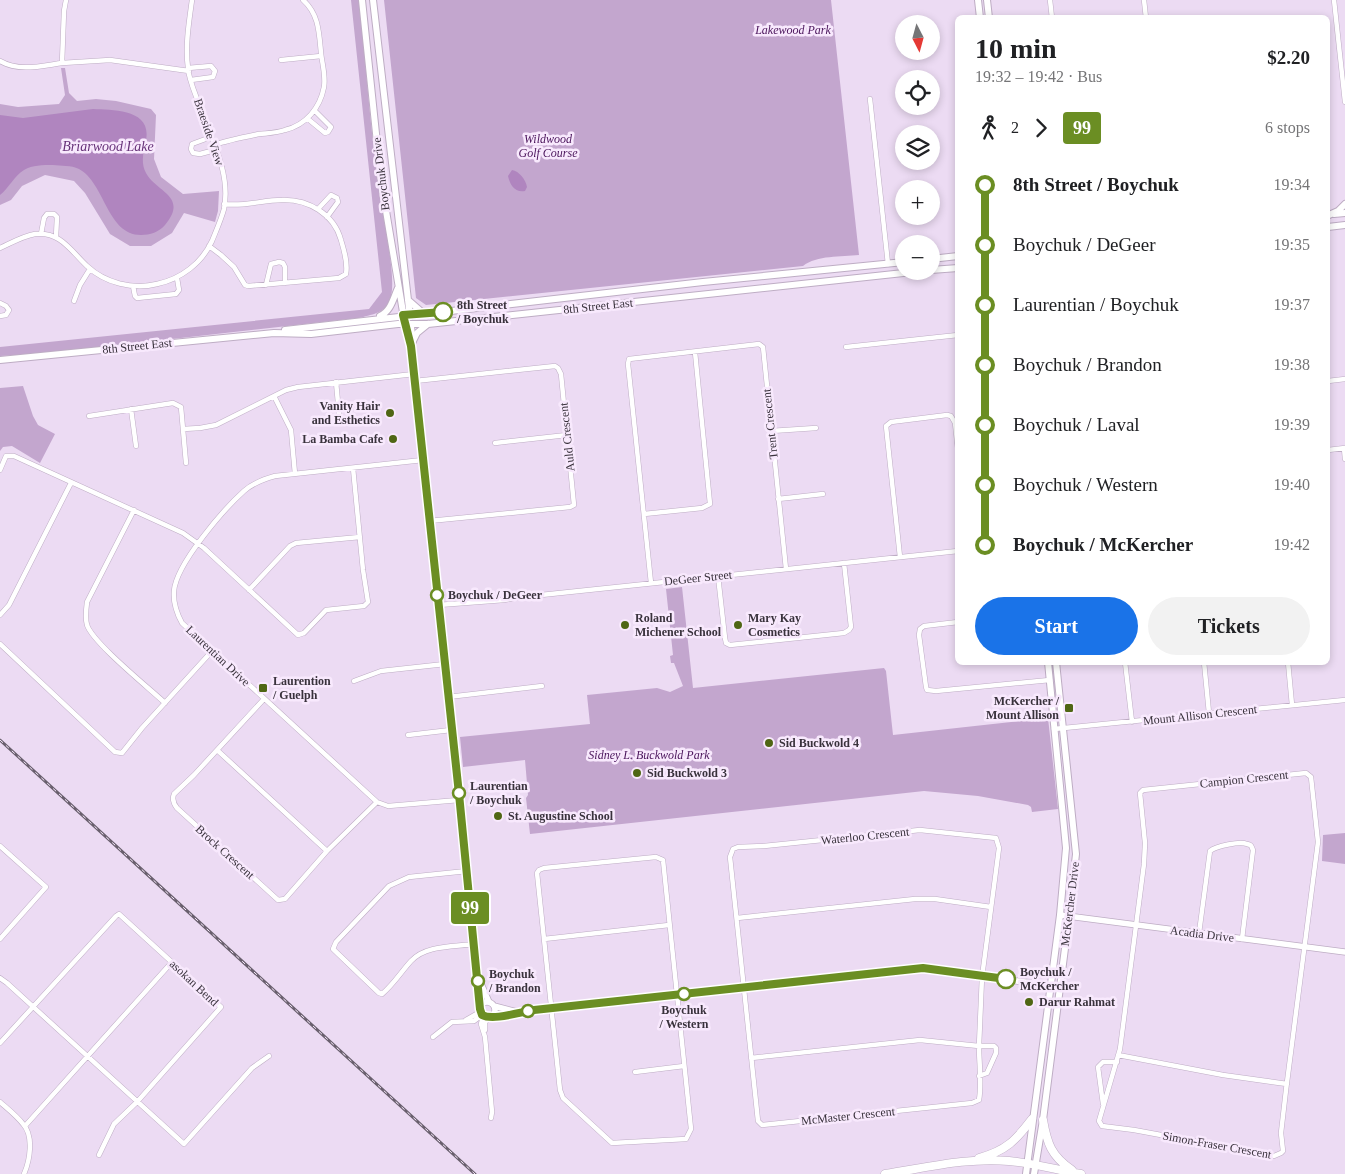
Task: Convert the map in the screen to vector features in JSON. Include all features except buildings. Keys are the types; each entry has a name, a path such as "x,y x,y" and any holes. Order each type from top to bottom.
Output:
{"highway":[{"path":"885,1174 962,1162 996,1154 1013,1143 1032,1119"},
{"path":"1043,1120 1047,1142 1056,1156 1078,1174"},
{"path":"962,1162 998,1160 1033,1168 1078,1174"}],"main road":[{"name":"Boychuk Drive","path":"362,0 381,181 398,288 408,324"},
{"name":"Boychuk Drive","path":"373,0 408,299 406,315"},
{"path":"978,0 980,15"},
{"path":"987,0 989,15"},
{"path":"1330,214 1338,211 1345,204"},
{"path":"1330,215 1345,213"},
{"path":"1330,227 1345,225"},
{"path":"940,258 955,256"},
{"name":"8th Street East","path":"274,333 374,318 895,263"},
{"path":"940,269 955,268"},
{"name":"8th Street East","path":"0,359 274,333 311,334 408,324 428,324 895,274"},
{"path":"374,318 386,313 398,288"},
{"path":"408,299 424,314"},
{"path":"412,344 417,333 428,324"},
{"name":"McKercher Drive","path":"1033,1168 1032,1119 1060,916 1066,848 1048,665"},
{"name":"McKercher Drive","path":"1026,1174 1033,1168 1043,1120 1076,854 1056,665"}],"street":[{"path":"62,63 66,0"},
{"name":"Braeside View","path":"56,236 90,269 112,281 134,286 154,285 177,278 190,269 209,246 219,224 224,204 224,179 221,165 188,70 188,29 192,0"},
{"path":"211,137 192,144 191,149 193,153 200,154 215,147 252,136 293,128 308,119 315,111 324,86 318,25 310,2 303,0"},
{"path":"1050,0 1052,15"},
{"path":"1144,0 1146,15"},
{"path":"1334,0 1345,102"},
{"path":"281,60 321,56"},
{"path":"0,61 7,65 23,68 110,60 188,70 211,66 215,72 213,77 191,80"},
{"path":"870,99 888,264"},
{"path":"308,119 325,133 328,132 331,127 329,123 315,111"},
{"path":"318,209 331,195 335,196 338,202 327,217"},
{"path":"209,246 221,254 234,267 245,285 254,286 339,278 346,274 347,270 340,235 327,217 318,209 298,201 282,200 237,205 224,204"},
{"path":"0,248 27,236 41,234 56,236 57,217 54,214 47,214 44,218 41,234"},
{"path":"266,285 269,270 274,262 283,263 285,267 285,283"},
{"path":"74,301 80,284 90,269"},
{"name":"Braeside View","path":"134,286 137,298 176,294 180,290 177,278"},
{"path":"0,303 9,310 6,315 0,316"},
{"name":"Boychuk Drive","path":"408,324 412,344 478,984 484,1014"},
{"path":"846,346 955,335"},
{"name":"Trent Crescent","path":"651,583 628,364 630,360 637,358 759,344 762,347 786,569"},
{"path":"644,514 702,508 710,504 695,352"},
{"name":"Auld Crescent","path":"415,381 555,366 558,368 562,374 566,436 575,502 572,506 429,521"},
{"path":"183,429 216,425 286,390 298,387 414,374"},
{"path":"1330,381 1345,379"},
{"path":"336,382 339,413"},
{"path":"274,396 291,430 295,474"},
{"path":"89,416 173,403 178,404 181,407 186,463"},
{"path":"131,409 136,446"},
{"path":"900,557 886,426 891,422 947,415 951,416 955,423"},
{"path":"771,431 816,428"},
{"path":"495,443 566,436"},
{"path":"1330,450 1344,448 1345,460"},
{"path":"0,470 6,456 14,456 174,528 198,543 298,634 304,633 326,610 364,606 368,602 353,468"},
{"name":"Laurentian Drive","path":"377,802 182,623 174,609 174,590 179,574 198,543 245,490 261,480 275,476 423,460"},
{"path":"0,615 9,605 71,483"},
{"path":"778,499 823,494"},
{"path":"134,510 87,602 87,625 91,634 101,645 165,703"},
{"path":"250,590 290,546 296,543 360,537"},
{"name":"DeGeer Street","path":"438,605 504,600 955,551"},
{"path":"718,576 725,638 726,643 730,645 844,634 851,627 844,563"},
{"path":"955,622 924,626 920,629 919,635 926,688 930,692 1050,680"},
{"path":"0,644 115,752 122,753 212,651"},
{"path":"354,681 381,671 445,664"},
{"path":"1125,665 1132,722"},
{"path":"1204,665 1209,713"},
{"path":"1288,665 1292,705"},
{"path":"448,697 542,686"},
{"name":"Brock Crescent","path":"264,698 194,775 174,794 173,801 177,808 218,846 278,900 282,900 285,899 327,851 377,802"},
{"name":"Mount Allison Crescent","path":"1054,729 1345,700"},
{"path":"408,735 451,730"},
{"path":"217,750 327,851"},
{"name":"Campion Crescent","path":"1136,926 1145,854 1140,793 1143,790 1306,773 1310,777 1318,842 1304,947"},
{"path":"377,802 388,806 460,800"},
{"name":"Waterloo Crescent","path":"745,988 730,858 733,849 920,830 996,838 999,842 982,977"},
{"path":"1199,933 1210,851 1215,847 1246,844 1251,846 1253,850 1242,939"},
{"path":"0,846 46,887 0,939"},
{"path":"660,858 663,860 668,925 691,1129 686,1139 612,1143 563,1098 560,1090 537,873 544,868 660,858"},
{"path":"467,871 409,877 389,886 336,942 333,949 382,994 413,959 421,953 430,949 474,944"},
{"path":"736,918 915,899 935,899 991,907"},
{"name":"asokan Bend","path":"33,1007 119,914 172,962 221,1007 137,1102"},
{"name":"Acadia Drive","path":"1060,916 1345,952"},
{"path":"544,938 668,925"},
{"name":"Simon-Fraser Crescent","path":"1136,926 1118,1055 1099,1121 1102,1126 1277,1156 1283,1150 1281,1133 1286,1084 1304,947"},
{"path":"25,1126 172,962"},
{"path":"484,1014 506,1016 517,1012 551,1008 923,968 1060,987"},
{"name":"McMaster Crescent","path":"745,988 758,1121 762,1125 972,1103 979,1100 982,977"},
{"path":"0,978 184,1144 252,1068 269,1056"},
{"name":"Boychuk Drive","path":"478,984 482,986 492,1004"},
{"path":"491,1118 492,1112 481,1024 484,1014 482,1004 492,1004 517,1012"},
{"path":"434,1037 452,1022 465,1021 484,1014 494,1013 492,1004"},
{"path":"0,1043 33,1007"},
{"path":"751,1058 920,1040 996,1048 996,1053 987,1073 984,1076 979,1076"},
{"path":"1118,1055 1223,1076 1286,1084"},
{"name":"Simon-Fraser Crescent","path":"1103,1107 1098,1067 1103,1062 1116,1062"},
{"path":"635,1072 684,1066"},
{"path":"0,1102 25,1126 30,1142 29,1162 24,1174"},
{"path":"99,1155 114,1124 137,1102"}],"green space":[{"path":"351,0 359,0 376,166 391,263 392,291 390,300 385,308 377,313 359,318 39,354 0,356 0,347 369,309 382,292"},
{"name":"Wildwood Golf Course","path":"384,0 831,0 859,255 822,258 803,266 426,305 416,298"},
{"name":"Briarwood Lake","path":"61,68 65,68 69,93 77,101 96,99 116,101 151,109 156,115 154,159 161,177 183,194 219,191 218,211 215,222 184,213 172,233 151,246 130,246 110,234 85,193 74,181 45,175 22,186 11,200 0,205 0,104 18,107 59,104 65,95"},
{"path":"23,386 38,425 55,434 40,463 12,446 3,447 0,451 0,388"},
{"name":"Sidney L. Buckwold Park","path":"682,587 693,688 884,668 886,671 893,735 1048,718 1058,809 1032,812 1031,807 1028,805 978,796 924,791 530,834 526,798 528,795 525,760 463,767 460,737 590,724 587,695 657,688 670,692 683,686 674,663 671,663 670,656 673,655 666,589"},
{"path":"1345,833 1345,864 1322,861 1323,835"}],"water":[{"name":"Briarwood Lake","path":"93,109 129,113 143,122 146,130 143,156 144,169 151,180 168,195 174,207 165,225 151,234 130,233 121,227 113,218 88,176 73,167 45,165 27,168 17,175 0,195 0,115 23,118"},
{"path":"512,170 520,174 524,179 527,187 525,191 516,190 510,182 508,176"}],"railway":[{"path":"0,740 475,1174"}],"bus line":[{"name":"99","path":"443,312 403,315 408,341 411,346 459,794 480,1012 482,1015 486,1017 506,1016 517,1012 534,1010 923,968 1006,979"}],"place":[{"name":"8th Street / Boychuk","path":"443,312"},
{"name":"Vanity Hair and Esthetics","path":"390,413"},
{"name":"La Bamba Cafe","path":"393,439"},
{"name":"Boychuk / DeGeer","path":"437,595"},
{"name":"Roland Michener School","path":"625,625"},
{"name":"Mary Kay Cosmetics","path":"738,625"},
{"name":"Laurention / Guelph","path":"263,688"},
{"name":"McKercher / Mount Allison","path":"1069,708"},
{"name":"Sid Buckwold 4","path":"769,743"},
{"name":"Sid Buckwold 3","path":"637,773"},
{"name":"Laurentian / Boychuk","path":"459,793"},
{"name":"St. Augustine School","path":"498,816"},
{"name":"Boychuk / McKercher","path":"1006,979"},
{"name":"Boychuk / Brandon","path":"478,981"},
{"name":"Boychuk / Western","path":"684,994"},
{"name":"Darur Rahmat","path":"1029,1002"}],"park label":[{"name":"Lakewood Park","path":"793,30"}]}
